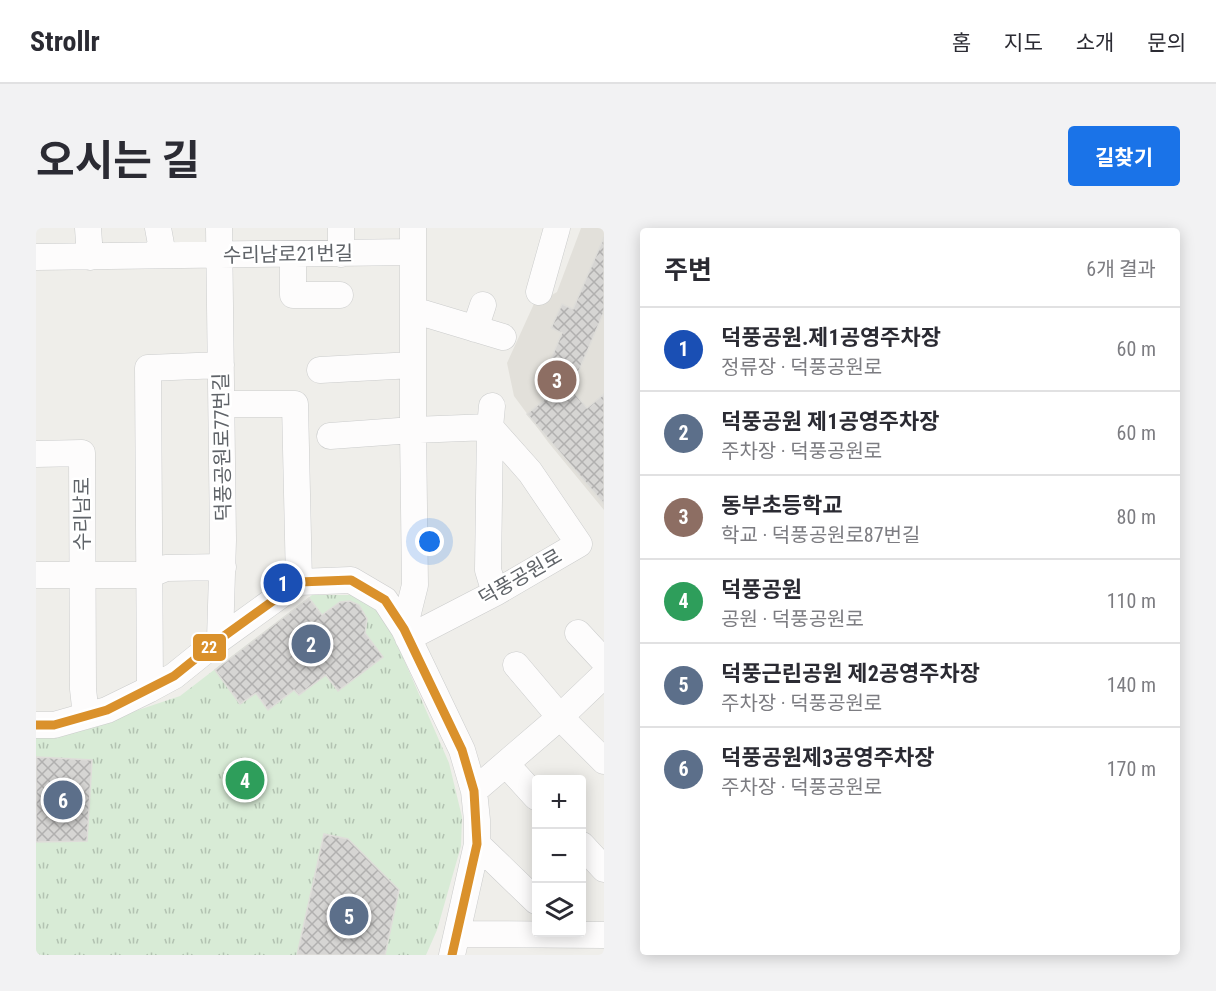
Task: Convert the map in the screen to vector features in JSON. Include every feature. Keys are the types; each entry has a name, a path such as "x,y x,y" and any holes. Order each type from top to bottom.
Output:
{"street":[{"path":"88,228 90,257"},
{"path":"158,228 163,255"},
{"name":"덕풍공원로77번길","path":"219,228 223,567 220,639"},
{"path":"341,228 341,254"},
{"path":"539,292 557,228"},
{"path":"406,634 415,585 412,429 413,240"},
{"name":"수리남로21번길","path":"36,257 341,254 413,240"},
{"path":"293,255 293,296 340,295"},
{"path":"413,310 479,317 503,338"},
{"path":"150,690 148,368 221,365"},
{"path":"320,370 413,365"},
{"path":"222,404 295,404 299,582"},
{"path":"330,436 412,429 491,417 488,570 495,593"},
{"name":"덕풍공원로","path":"406,634 495,593 579,544 491,417"},
{"name":"수리남로","path":"36,454 82,453 82,575 36,575"},
{"path":"86,716 83,689 82,575 149,575 166,568 223,567"},
{"path":"36,725 54,725 107,710 150,690 174,676 220,639 299,582 351,580 385,600 406,634 462,750 474,791 477,844 455,945 539,937"},
{"path":"578,633 604,661"},
{"path":"516,665 560,717 604,761"},
{"path":"474,791 560,717 604,675"},
{"path":"506,764 532,791"},
{"path":"477,844 532,896"},
{"path":"586,848 604,868"},
{"path":"586,934 604,935"}],"shaded area":[{"path":"581,228 604,228 604,510 548,442 514,396 507,363 538,295 545,299 557,292"}],"green space":[{"path":"312,595 353,595 380,611 398,646 449,763 462,817 461,846 437,930 426,955 36,955 36,735 58,737 180,696"}],"building":[{"path":"604,237 604,312 571,389 587,408 604,394 604,504 527,414 551,394 538,389 562,333 551,328 562,304 573,309"},
{"path":"309,598 322,615 340,602 350,601 359,605 367,619 365,633 383,657 338,691 326,675 299,695 294,690 268,710 256,693 240,704 215,670"},
{"path":"36,757 92,760 87,841 36,842"},
{"path":"324,834 348,839 399,890 385,955 297,955"}],"transit line":[{"name":"22","path":"36,725 54,725 107,710 174,676 220,639 299,582 351,580 385,600 404,629 462,750 474,791 477,844 452,955"}],"place":[{"name":"동부초등학교","path":"557,380"},
{"name":"덕풍공원.제1공영주차장","path":"283,583"},
{"name":"덕풍공원 제1공영주차장","path":"311,644"},
{"name":"덕풍공원","path":"245,780"},
{"name":"덕풍공원제3공영주차장","path":"63,800"},
{"name":"덕풍근린공원 제2공영주차장","path":"349,916"}]}
